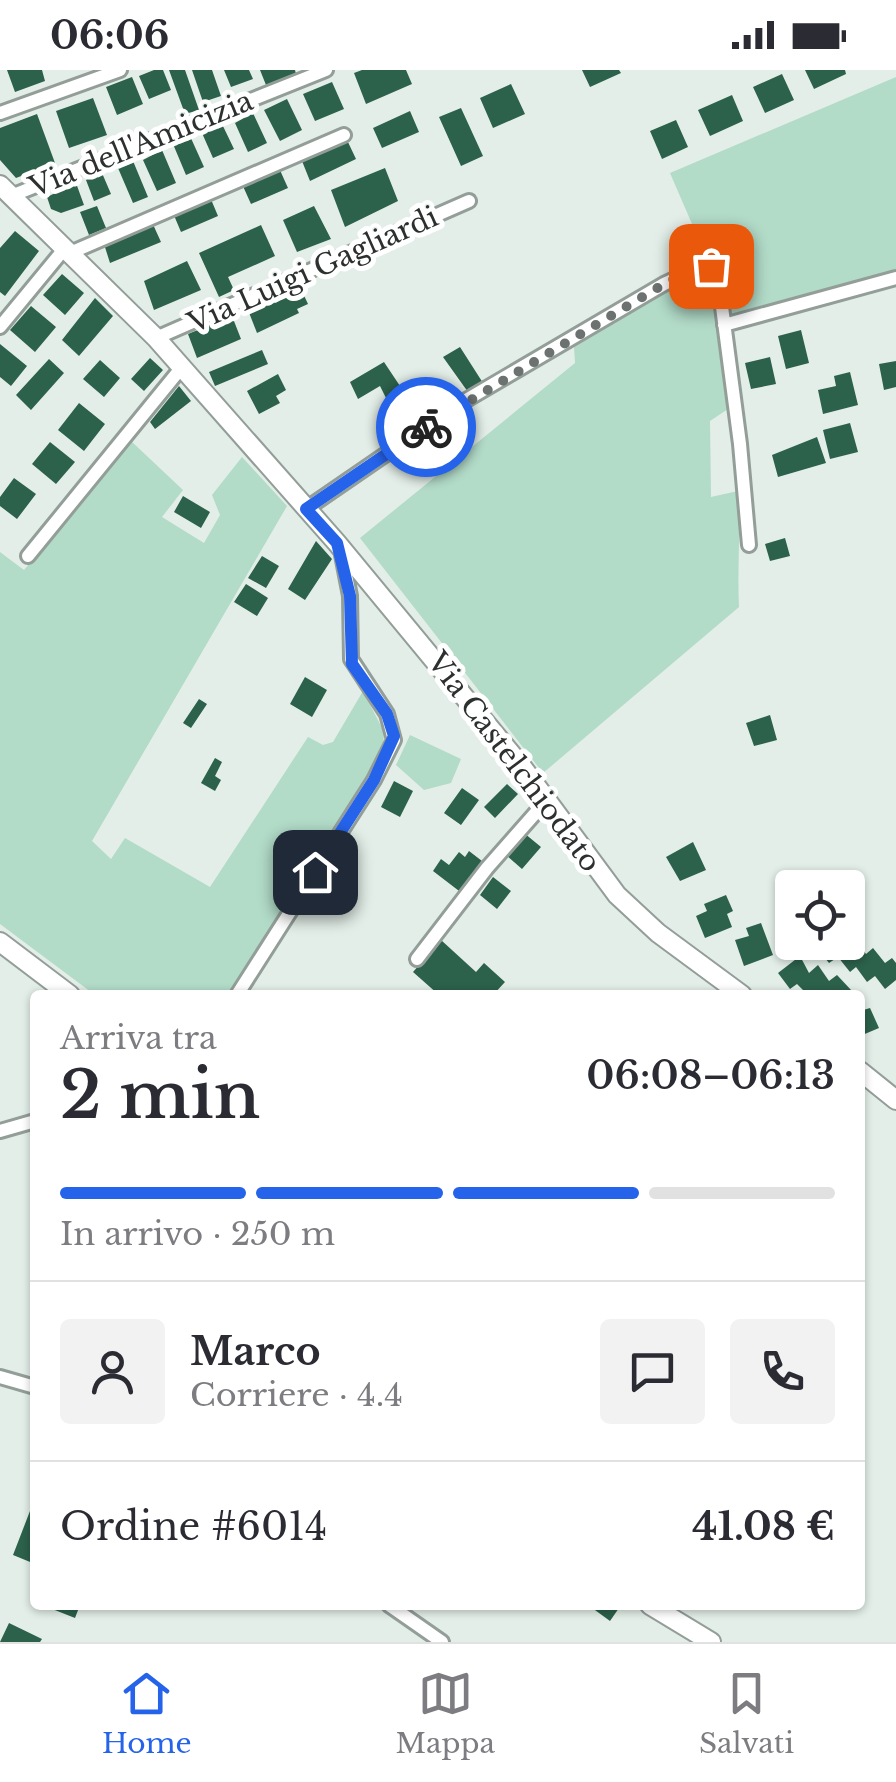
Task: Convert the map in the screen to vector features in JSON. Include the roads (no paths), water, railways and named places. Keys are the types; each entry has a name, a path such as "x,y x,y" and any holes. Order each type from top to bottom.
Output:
{"street":[{"path":"0,113 120,70"},
{"name":"Via dell'Amicizia","path":"6,191 326,70"},
{"path":"0,327 68,250 344,136"},
{"name":"Via Castelchiodato","path":"6,191 156,338 337,543 433,655 626,904 735,990"},
{"name":"Via Luigi Gagliardi","path":"156,338 469,201"},
{"path":"306,509 456,406 707,264 716,272 724,325 748,545"},
{"path":"724,325 896,278"},
{"path":"28,556 182,367"},
{"path":"239,990 374,780 394,740 387,714 352,664 350,596 337,543"},
{"path":"417,960 486,868 546,801"},
{"path":"0,942 63,990"},
{"path":"865,1076 896,1100"},
{"path":"0,1131 30,1122"},
{"path":"0,1377 30,1385"},
{"path":"396,1610 442,1642"},
{"path":"658,1610 710,1642"}]}
